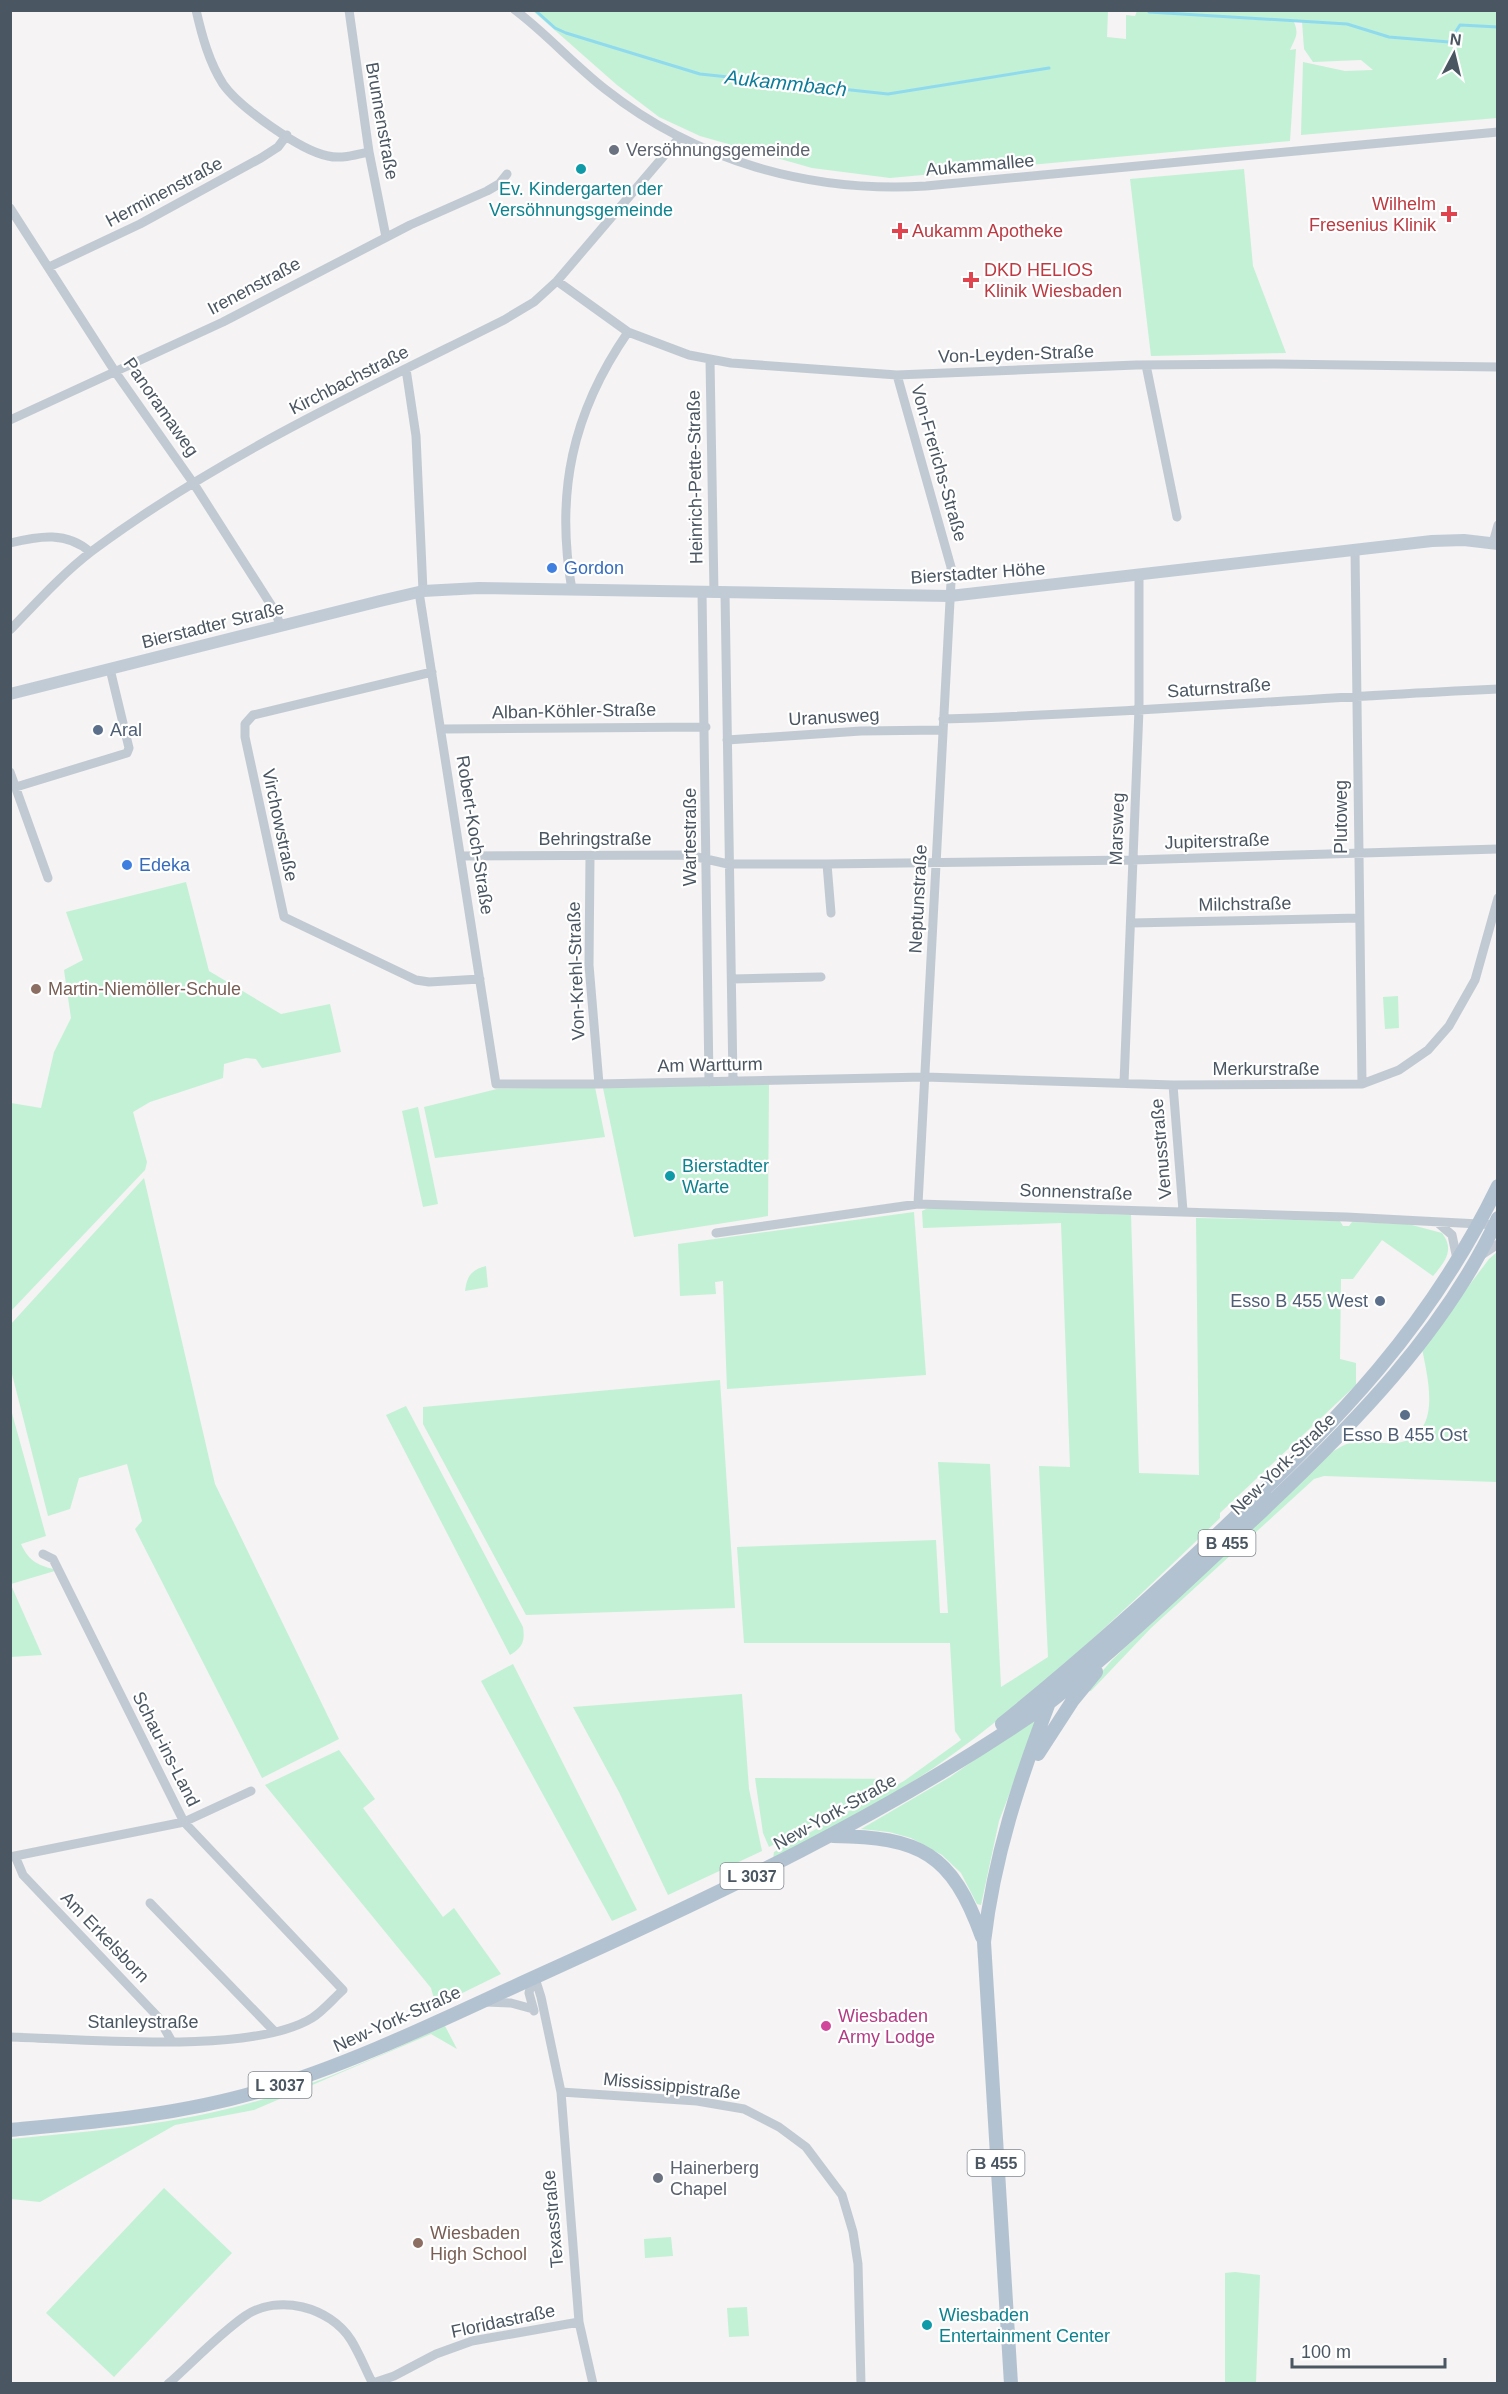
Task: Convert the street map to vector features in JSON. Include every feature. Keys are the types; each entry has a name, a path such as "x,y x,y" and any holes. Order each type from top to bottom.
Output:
{"main road":[{"name":"Bierstadter Höhe","path":"421,592 455,588 950,596 1452,540 1495,544"},
{"name":"Bierstadter Straße","path":"10,694 421,592"},
{"name":"B 455","path":"1457,1259 1497,1186"},
{"name":"B 455","path":"1476,1259 1496,1223"},
{"name":"New-York-Straße","path":"1068,1670 1182,1568 1337,1419 1395,1352 1431,1303 1457,1259"},
{"name":"New-York-Straße","path":"10,2130 149,2115 257,2092 327,2069 671,1916 833,1836 939,1773 1049,1703 1123,1640 1329,1445 1387,1383 1456,1292 1476,1259"},
{"name":"B 455","path":"1021,1782 1073,1700 1123,1640"},
{"name":"B 455","path":"1011,2384 984,1942 993,1872 1005,1825 1049,1703 1068,1670"},
{"name":"L 3037","path":"939,1773 1068,1670"},
{"path":"833,1836 893,1840 909,1845 938,1862 955,1879 969,1900 984,1942"}],"street":[{"path":"196,10 211,60 224,84 239,102 311,150 338,158 369,152"},
{"name":"Brunnenstraße","path":"349,10 369,152 386,237"},
{"name":"Aukammallee","path":"515,10 540,29 604,88 680,137 729,159 780,175 833,184 887,188 1497,132"},
{"name":"Herminenstraße","path":"49,267 140,224 255,162 278,147 287,135"},
{"name":"Kirchbachstraße","path":"10,630 90,552 194,484 308,419 522,310 557,281 680,137"},
{"name":"Irenenstraße","path":"10,420 223,322 386,237 487,191 499,184 507,174"},
{"name":"Panoramaweg","path":"10,208 116,373 194,484 273,608 281,626"},
{"name":"Von-Leyden-Straße","path":"557,281 628,332 668,348 710,360 897,375 1146,365 1497,367"},
{"path":"572,590 566,544 565,507 573,451 589,400 628,332"},
{"name":"Heinrich-Pette-Straße","path":"710,360 714,593"},
{"path":"1146,365 1177,517"},
{"path":"406,369 414,419 421,592"},
{"name":"Von-Frerichs-Straße","path":"897,375 951,567 950,596"},
{"path":"1495,544 1497,525"},
{"path":"10,543 36,537 59,536 81,543 90,552"},
{"name":"Plutoweg","path":"1355,550 1362,1084"},
{"name":"Marsweg","path":"1124,1083 1139,709 1138,575"},
{"name":"Robert-Koch-Straße","path":"421,592 496,1084"},
{"name":"Wartestraße","path":"709,1082 706,726 714,593"},
{"name":"Wartestraße","path":"714,593 727,740 733,1081"},
{"name":"Neptunstraße","path":"918,1204 950,596"},
{"path":"16,787 127,753 129,748 110,669"},
{"name":"Virchowstraße","path":"432,672 253,715 245,724 245,737 284,917 416,980 429,982 480,979"},
{"name":"Saturnstraße","path":"943,719 1497,689"},
{"name":"Alban-Köhler-Straße","path":"442,729 706,726"},
{"name":"Uranusweg","path":"727,740 861,731 942,730"},
{"path":"10,772 48,878"},
{"name":"Jupiterstraße","path":"827,864 1132,860 1497,849"},
{"name":"Behringstraße","path":"462,856 688,855 728,864 827,864"},
{"name":"Von-Krehl-Straße","path":"590,857 589,965 599,1084"},
{"path":"827,864 831,913"},
{"name":"Merkurstraße","path":"925,1077 1173,1085 1362,1084 1399,1070 1428,1050 1449,1026 1475,980 1497,898"},
{"name":"Milchstraße","path":"1131,923 1359,918"},
{"path":"732,979 821,977"},
{"name":"Am Wartturm","path":"496,1084 925,1077"},
{"name":"Venusstraße","path":"1173,1085 1183,1211"},
{"name":"Sonnenstraße","path":"716,1233 918,1204 1496,1223"},
{"path":"1437,1222 1452,1235 1457,1259"},
{"path":"1476,1259 1497,1244"},
{"name":"Schau-ins-Land","path":"43,1554 53,1559 184,1822 343,1990"},
{"path":"13,1856 184,1822 251,1791"},
{"name":"Am Erkelsborn","path":"13,1856 23,1875 158,2017 171,2040"},
{"path":"150,1903 275,2032"},
{"path":"533,1978 529,1993 533,2009 545,2023"},
{"path":"533,1978 541,1997 545,2023"},
{"name":"Stanleystraße","path":"10,2037 171,2040 250,2038 275,2032 311,2018 343,1990"},
{"path":"478,2003 502,2001 533,2009"},
{"name":"Texasstraße","path":"545,2023 561,2092 579,2322 593,2384"},
{"name":"Mississippistraße","path":"561,2092 697,2101 744,2109 779,2127 806,2147 842,2195 853,2232 858,2264 861,2384"},
{"path":"168,2384 246,2315 269,2307 297,2305 320,2312 333,2320 350,2339 371,2383"},
{"name":"Floridastraße","path":"371,2383 394,2376 436,2354 472,2341 579,2322"}],"green space":[{"path":"533,11 1108,11 1107,37 1126,39 1126,15 1135,16 1137,11 1497,11 1497,118 1301,135 1303,62 1345,71 1373,70 1361,60 1313,62 1304,49 1302,21 1293,20 1296,32 1290,50 1296,49 1290,141 890,178 812,168 700,136 659,117 617,85"},
{"path":"1244,169 1253,266 1286,353 1151,356 1130,179"},
{"path":"186,882 209,971 281,1014 330,1004 341,1052 262,1068 256,1059 246,1058 224,1064 223,1078 150,1102 133,1112 147,1162 145,1170 11,1311 11,1103 41,1108 54,1052 71,1018 64,970 83,960 66,912"},
{"path":"1398,996 1399,1028 1385,1029 1383,997"},
{"path":"769,1084 768,1216 634,1237 603,1088"},
{"path":"595,1087 605,1137 435,1158 424,1107 497,1089"},
{"path":"418,1107 438,1204 423,1207 402,1111"},
{"path":"144,1178 215,1484 339,1739 262,1778 135,1529 142,1521 127,1464 79,1478 70,1509 48,1516 11,1370 11,1324"},
{"path":"928,1208 1131,1215 1139,1473 1199,1475 1196,1218 1340,1221 1343,1226 1349,1226 1352,1222 1408,1224 1442,1233 1448,1250 1445,1261 1433,1276 1382,1240 1353,1279 1341,1279 1340,1359 1356,1363 1356,1385 1220,1513 1220,1518 1081,1650 1008,1712 913,1781 854,1816 773,1859 774,1852 904,1781 961,1740 955,1731 950,1643 744,1643 737,1547 936,1540 940,1613 948,1613 938,1462 990,1464 1001,1687 1048,1657 1039,1466 1070,1467 1061,1223 923,1228 922,1211"},
{"path":"914,1212 926,1375 727,1389 723,1281 715,1282 716,1294 680,1296 678,1244"},
{"path":"1497,1252 1497,1482 1324,1476 1314,1479 1151,1628 1091,1691 1084,1692 1112,1660 1324,1457 1353,1442 1399,1443 1417,1434 1424,1425 1429,1400 1429,1386 1422,1348 1489,1259"},
{"path":"486,1266 488,1287 465,1291 471,1274"},
{"path":"720,1380 735,1608 526,1615 423,1424 423,1407"},
{"path":"10,1406 46,1536 21,1544 27,1555 35,1562 58,1570 11,1584"},
{"path":"406,1406 523,1627 522,1643 510,1655 386,1415"},
{"path":"11,1585 42,1655 11,1657"},
{"path":"513,1664 637,1910 612,1921 481,1681"},
{"path":"742,1694 749,1789 762,1851 668,1895 619,1792 573,1707"},
{"path":"1040,1714 999,1821 981,1905 977,1904 961,1873 942,1855 911,1838 889,1832 861,1829 950,1777"},
{"path":"339,1750 375,1799 363,1808 443,1917 454,1908 501,1974 436,2006 431,1988 265,1785"},
{"path":"755,1778 897,1779 769,1847 763,1833"},
{"path":"445,2026 457,2049 431,2034 254,2110 175,2125 40,2202 11,2199 11,2139 140,2125 236,2107 290,2091 335,2074"},
{"path":"164,2188 232,2253 114,2377 46,2313"},
{"path":"671,2237 673,2256 645,2258 644,2239"},
{"path":"1225,2273 1260,2275 1256,2383 1225,2383"},
{"path":"747,2307 749,2336 729,2337 727,2308"}],"waterway":[{"name":"Aukammbach","path":"535,10 555,28 566,33 700,74 888,94 1049,68"},
{"name":"Aukammbach","path":"1149,12 1347,24 1389,37 1449,42 1460,25 1498,27"}],"place":[{"name":"Versöhnungsgemeinde","path":"614,150"},
{"name":"Ev. Kindergarten der Versöhnungsgemeinde","path":"581,169"},
{"name":"Wilhelm Fresenius Klinik","path":"1449,214"},
{"name":"Aukamm Apotheke","path":"900,231"},
{"name":"DKD HELIOS Klinik Wiesbaden","path":"971,280"},
{"name":"Gordon","path":"552,568"},
{"name":"Aral","path":"98,730"},
{"name":"Edeka","path":"127,865"},
{"name":"Martin-Niemöller-Schule","path":"36,989"},
{"name":"Bierstadter Warte","path":"670,1176"},
{"name":"Esso B 455 West","path":"1380,1301"},
{"name":"Esso B 455 Ost","path":"1405,1415"},
{"name":"Wiesbaden Army Lodge","path":"826,2026"},
{"name":"Hainerberg Chapel","path":"658,2178"},
{"name":"Wiesbaden High School","path":"418,2243"},
{"name":"Wiesbaden Entertainment Center","path":"927,2325"}]}
